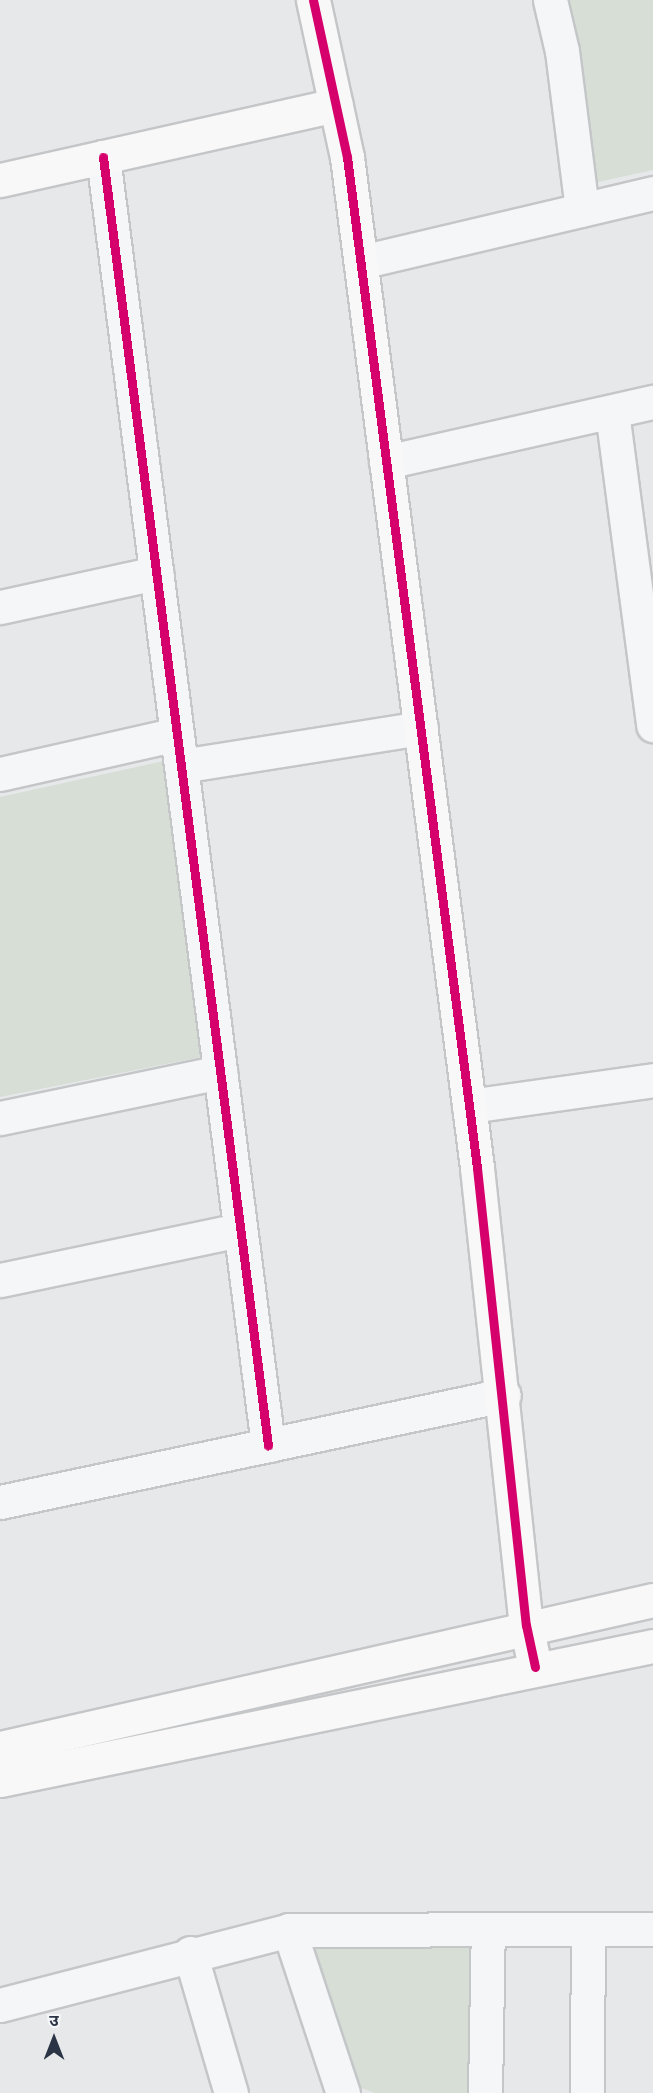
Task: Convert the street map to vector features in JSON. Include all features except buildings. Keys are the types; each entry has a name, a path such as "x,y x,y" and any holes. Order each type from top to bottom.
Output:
{"street":[{"path":"313,0 336,105 361,262 504,1395 526,1625 535,1667"},
{"path":"550,0 562,51 582,210"},
{"path":"0,180 336,105"},
{"path":"103,157 268,1445"},
{"path":"361,262 653,193"},
{"path":"386,462 653,402"},
{"path":"612,412 646,624 653,725"},
{"path":"0,607 156,573"},
{"path":"0,774 179,750 421,728"},
{"path":"0,1118 220,1072"},
{"path":"469,1106 653,1080"},
{"path":"0,1280 240,1230"},
{"path":"0,1502 504,1395"},
{"path":"0,1748 526,1625 653,1600"},
{"path":"0,1780 535,1667 653,1646"},
{"path":"485,2093 488,1929"},
{"path":"587,2093 588,1929"},
{"path":"0,2005 190,1953 289,1930 653,1929"},
{"path":"289,1930 343,2093"},
{"path":"190,1953 231,2093"}],"shaded area":[{"path":"568,0 653,0 653,170 598,182"},
{"path":"164,761 201,1057 0,1097 0,797"},
{"path":"308,1942 475,1942 475,2093 375,2093 354,2085"}],"cycle path":[{"path":"313,0 347,157 477,1168 526,1625 535,1667"},
{"path":"103,157 268,1445"}]}
